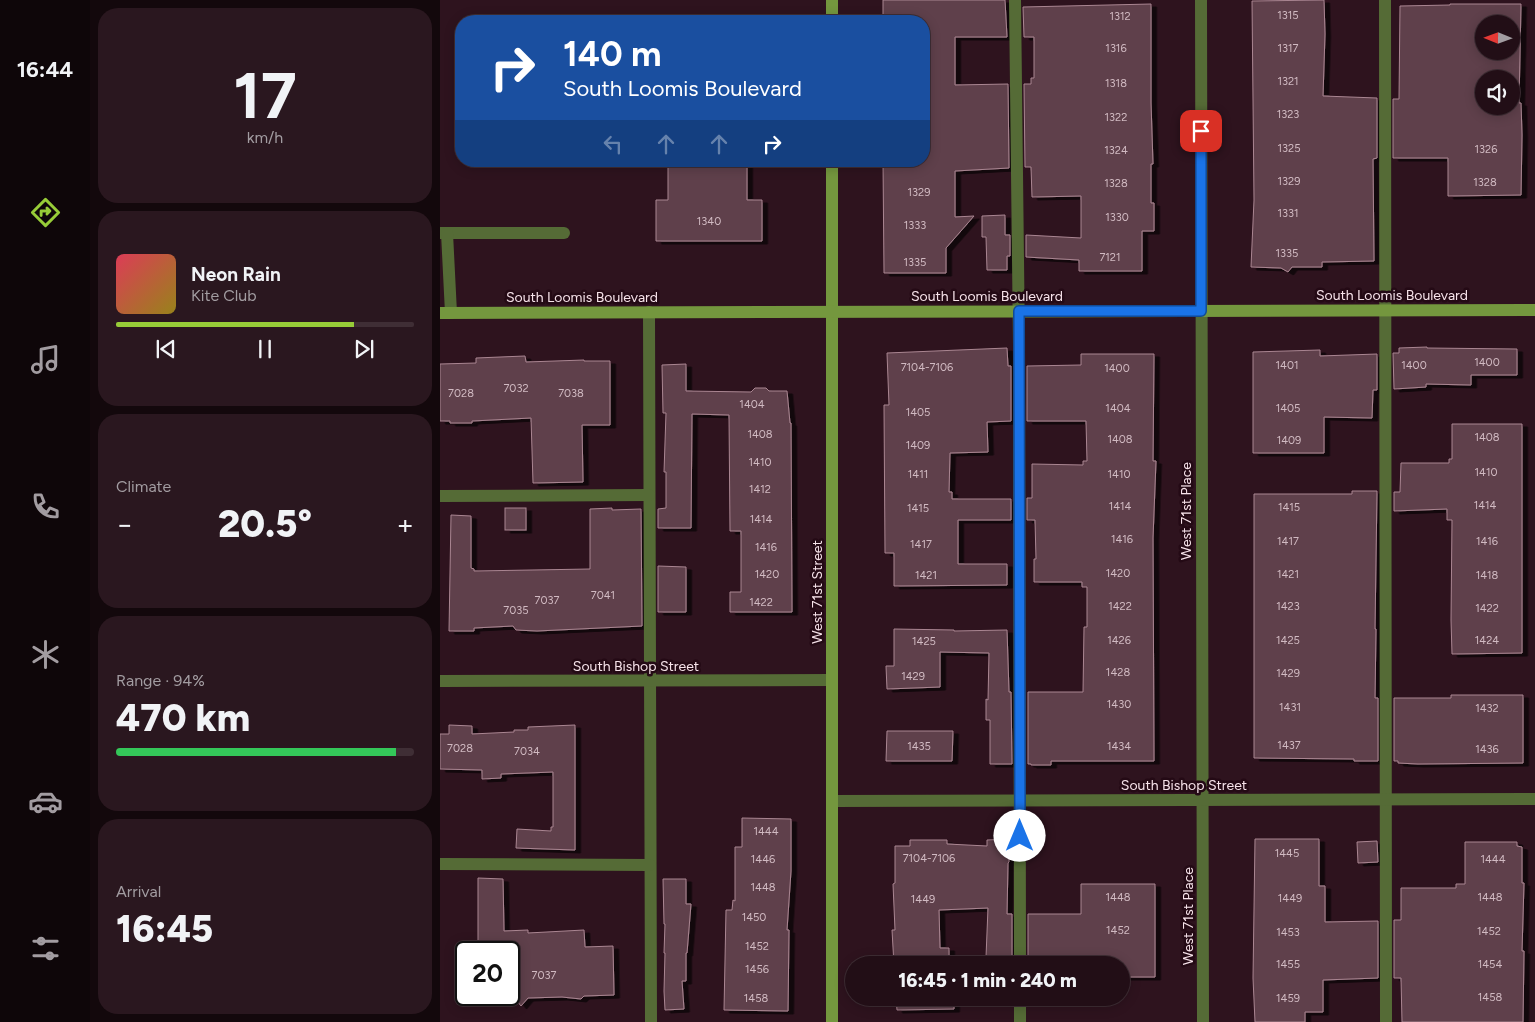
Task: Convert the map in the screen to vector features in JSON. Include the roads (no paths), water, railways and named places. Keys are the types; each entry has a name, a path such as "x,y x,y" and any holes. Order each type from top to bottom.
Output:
{"street":[{"path":"832,0 832,15"},
{"path":"1015,0 1019,311 1020,956"},
{"name":"West 71st Place","path":"1201,0 1203,1022"},
{"path":"1385,0 1386,1022"},
{"name":"West 71st Street","path":"832,167 832,1022"},
{"path":"445,313 444,233 564,233"},
{"name":"South Loomis Boulevard","path":"445,313 1535,310"},
{"path":"649,312 651,1022"},
{"path":"440,496 650,495"},
{"name":"South Bishop Street","path":"440,681 832,680"},
{"name":"South Bishop Street","path":"832,800 1535,799"},
{"path":"440,864 650,865"},
{"path":"1020,1006 1020,1022"}]}
